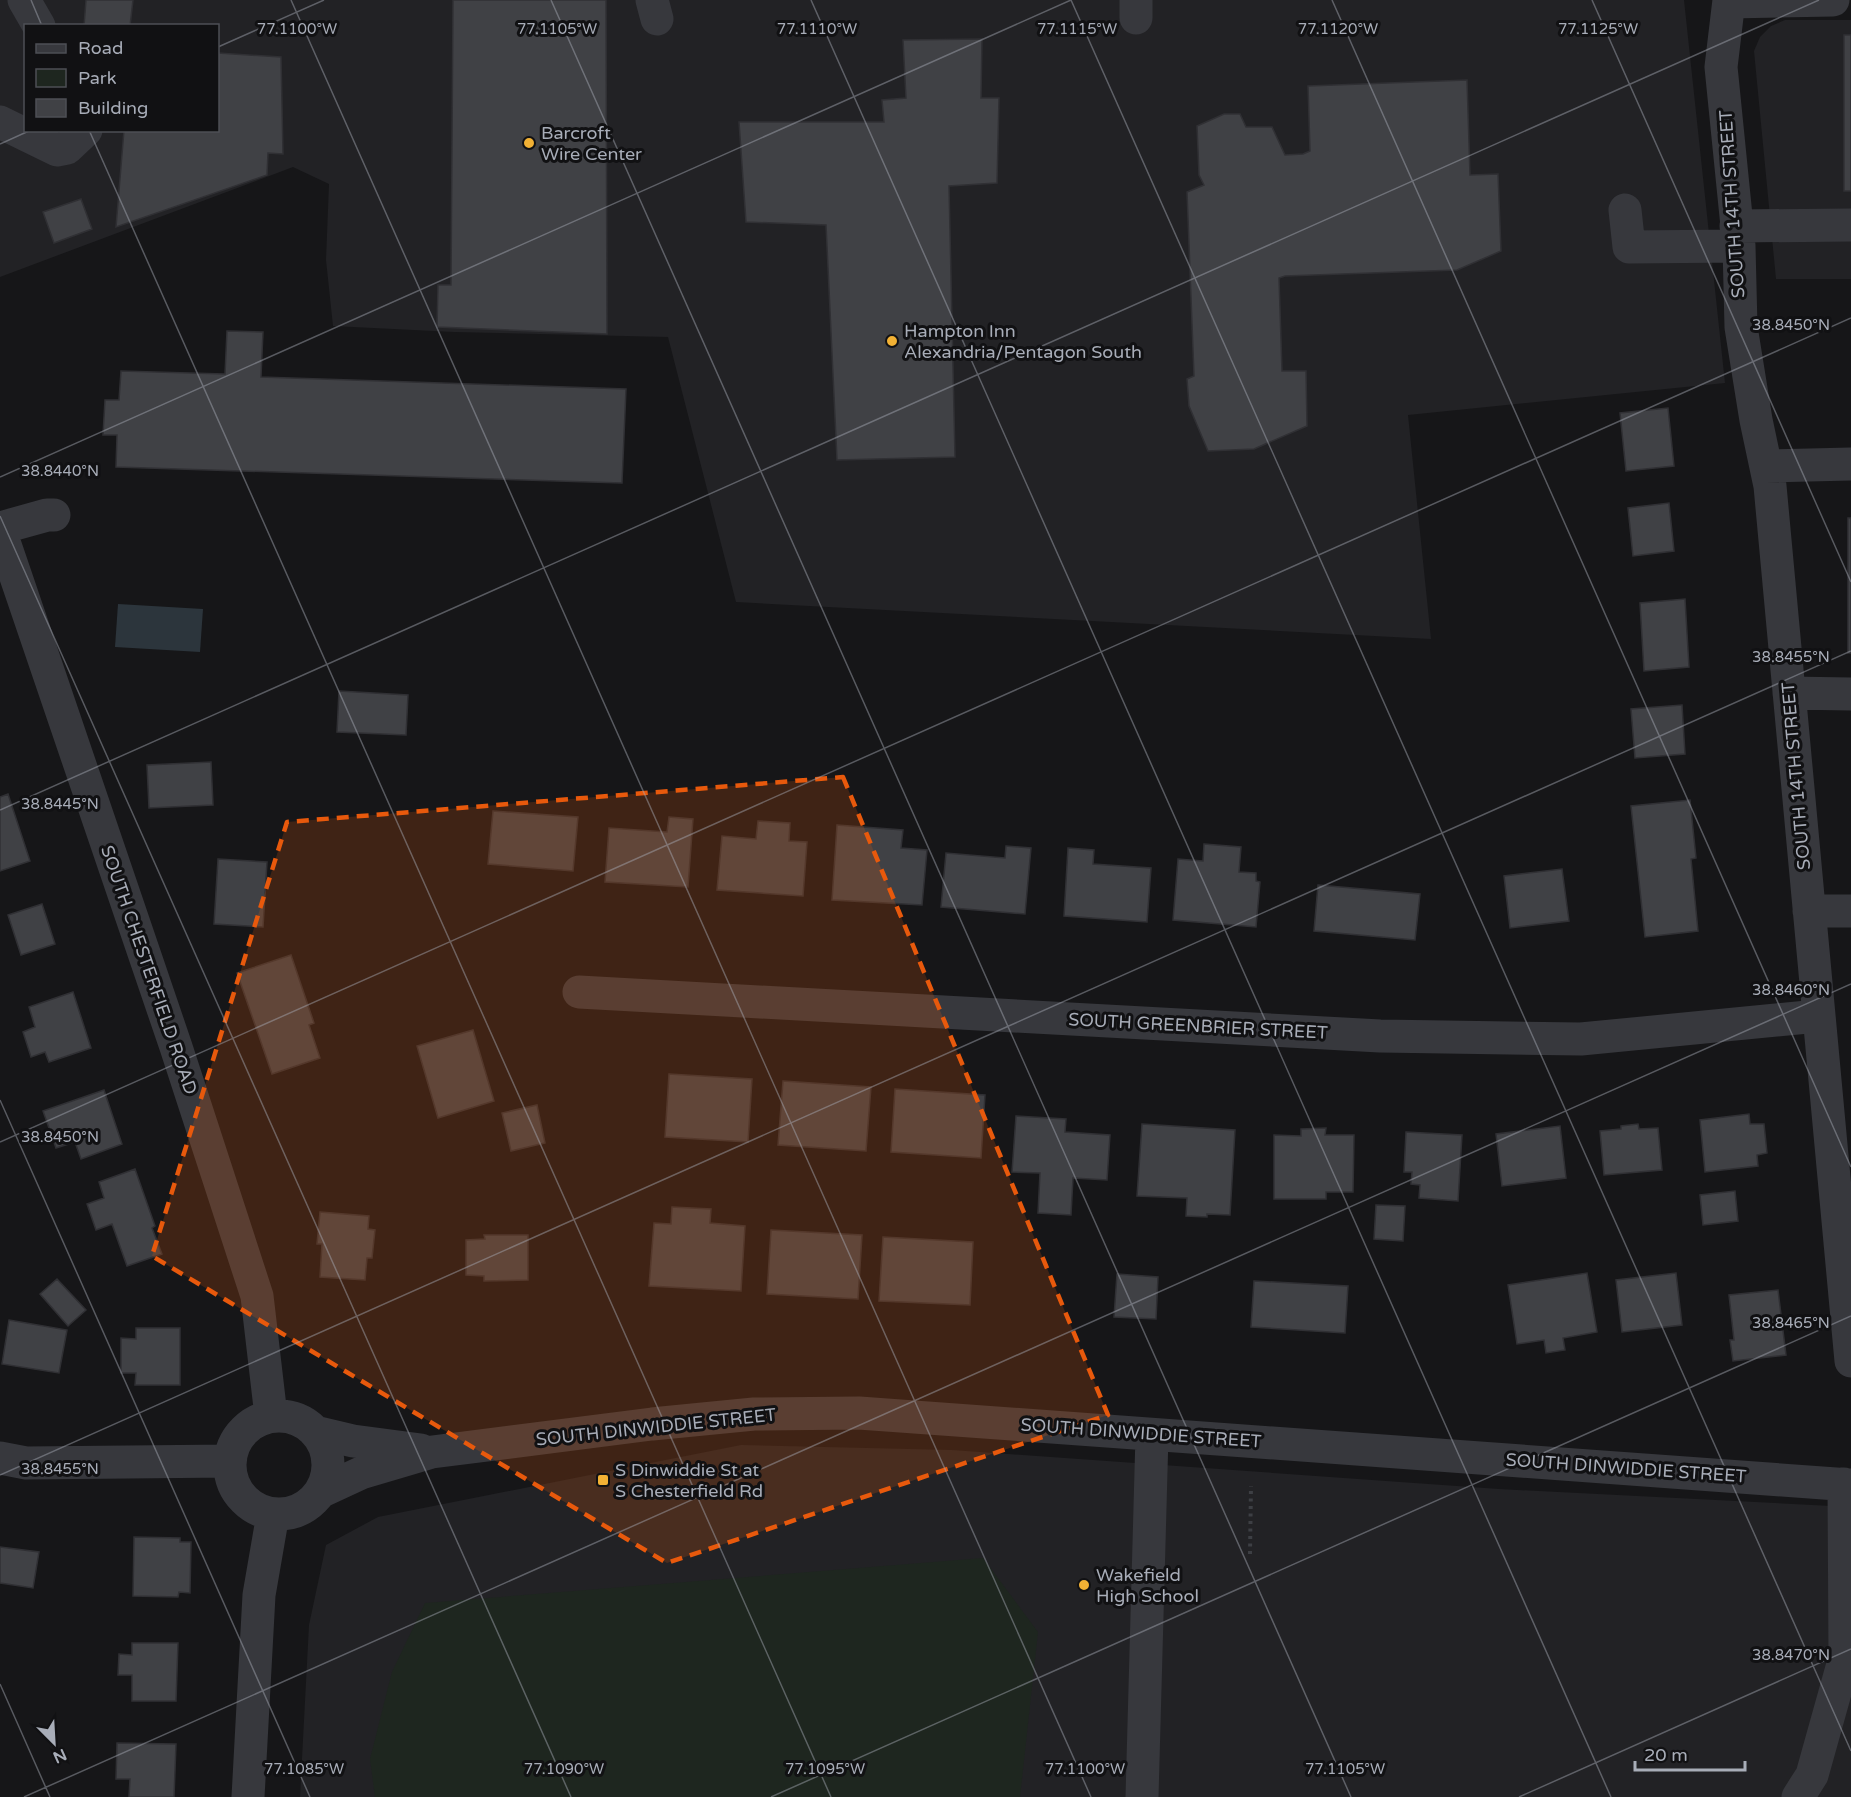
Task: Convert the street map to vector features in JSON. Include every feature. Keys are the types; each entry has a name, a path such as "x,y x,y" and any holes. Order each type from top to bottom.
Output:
{"street":[{"path":"24,0 38,24"},
{"path":"1729,1 1833,0"},
{"name":"SOUTH 14TH STREET","path":"1729,1 1721,67 1738,236 1741,327 1768,476 1851,1361"},
{"path":"0,122 57,150 67,148 84,132"},
{"path":"1625,210 1629,247 1851,225"},
{"path":"1768,476 1851,464"},
{"path":"1768,476 1851,483"},
{"path":"0,529 46,515 54,515"},
{"name":"SOUTH CHESTERFIELD ROAD","path":"0,529 176,1047 257,1296 271,1416"},
{"path":"1789,693 1851,694"},
{"path":"1809,911 1851,911"},
{"name":"SOUTH GREENBRIER STREET","path":"579,992 1380,1036 1581,1039 1818,1016"},
{"name":"SOUTH DINWIDDIE STREET","path":"320,1492 361,1473 432,1452 652,1424 754,1414 859,1413 1848,1485"},
{"path":"271,1416 287,1416 302,1422 315,1432 324,1446 328,1461 326,1478 320,1492 309,1504 295,1512 273,1514 248,1504 237,1492 231,1477 230,1461 234,1446 242,1432 255,1422 271,1416"},
{"name":"SOUTH DINWIDDIE STREET","path":"315,1432 353,1441 432,1452"},
{"path":"1142,1797 1152,1434"},
{"path":"0,1458 26,1463 230,1461"},
{"path":"1798,1797 1812,1775 1845,1657 1848,1485"},
{"path":"248,1797 259,1595 273,1514"}],"path":[{"path":"1250,1554 1251,1486"}],"highlighted area":[{"path":"843,777 1108,1415 667,1563 152,1256 287,822"}],"shaded area":[{"path":"0,0 1684,0 1725,383 1408,415 1431,639 736,602 668,337 454,332 333,326 326,260 329,184 293,167 0,277"},
{"path":"1785,20 1851,20 1851,279 1776,279 1754,51 1760,37 1771,26"},
{"path":"118,604 203,609 200,652 115,647"},
{"name":"Wakefield High School","path":"741,1445 952,1450 1499,1489 1851,1507 1851,1797 300,1797 309,1625 326,1545 378,1517"}],"green space":[{"path":"983,1558 1038,1632 1020,1797 375,1797 370,1759 392,1672 425,1603"}],"building":[{"path":"86,0 133,0 130,24 84,24"},
{"name":"Barcroft Wire Center","path":"453,0 606,0 607,334 437,327 438,285 451,285"},
{"path":"1844,35 1851,35 1851,191 1844,191"},
{"name":"Hampton Inn Alexandria/Pentagon South","path":"982,39 981,98 999,98 997,183 949,186 955,457 837,460 826,225 746,222 739,122 884,122 882,100 906,98 903,40"},
{"path":"219,53 281,57 283,154 268,153 267,175 116,227 124,132 219,132"},
{"path":"1467,80 1470,175 1498,174 1501,251 1457,270 1279,278 1282,371 1306,371 1307,426 1254,449 1208,451 1189,406 1187,379 1194,376 1187,192 1204,185 1199,175 1197,126 1224,114 1240,114 1246,127 1272,127 1285,155 1303,154 1310,151 1308,86"},
{"path":"81,199 92,229 54,243 43,212"},
{"path":"227,331 263,332 261,377 626,389 622,483 116,467 117,435 103,435 105,400 119,400 121,371 225,374"},
{"path":"1668,408 1674,466 1626,471 1620,413"},
{"path":"1669,503 1674,551 1633,556 1628,508"},
{"path":"1848,518 1851,518 1851,653 1848,653"},
{"path":"1685,599 1689,667 1644,671 1640,603"},
{"path":"339,691 408,695 406,735 337,732"},
{"path":"1682,705 1685,754 1635,758 1631,709"},
{"path":"211,762 213,805 149,808 147,765"},
{"path":"8,794 30,861 0,871 0,797"},
{"path":"1690,800 1696,858 1691,859 1698,931 1645,937 1631,806"},
{"path":"493,811 578,817 573,871 488,864"},
{"path":"669,817 693,819 688,887 605,882 609,828 667,832"},
{"path":"758,821 790,823 789,841 807,842 803,896 717,890 722,836 756,839"},
{"path":"837,825 903,830 901,848 927,850 922,905 832,900"},
{"path":"1204,844 1241,847 1239,872 1256,873 1256,881 1260,882 1256,927 1173,920 1178,859 1203,861"},
{"path":"1006,846 1031,848 1025,914 941,907 946,853 1005,858"},
{"path":"1068,848 1094,850 1093,864 1151,868 1147,922 1064,916"},
{"path":"218,859 267,862 263,927 214,924"},
{"path":"1562,869 1569,921 1510,928 1504,876"},
{"path":"1318,885 1420,894 1415,940 1314,931"},
{"path":"42,904 55,944 21,955 8,915"},
{"path":"291,955 314,1023 309,1025 320,1058 272,1074 237,973"},
{"path":"73,992 91,1048 49,1062 45,1052 31,1057 23,1032 35,1027 29,1007"},
{"path":"473,1030 494,1101 438,1118 417,1046"},
{"path":"669,1074 752,1079 748,1142 665,1137"},
{"path":"783,1081 871,1087 866,1151 778,1145"},
{"path":"895,1089 985,1095 981,1158 891,1152"},
{"path":"104,1090 122,1144 81,1159 75,1142 56,1148 43,1111"},
{"path":"537,1105 545,1143 511,1151 502,1113"},
{"path":"1749,1114 1750,1124 1764,1124 1767,1153 1757,1155 1758,1166 1705,1172 1700,1120"},
{"path":"1016,1116 1066,1119 1065,1132 1110,1135 1107,1180 1073,1178 1071,1215 1038,1213 1040,1173 1012,1172"},
{"path":"1142,1124 1235,1130 1230,1215 1186,1216 1187,1198 1137,1196"},
{"path":"1638,1124 1639,1129 1658,1128 1662,1170 1604,1175 1600,1131 1621,1129 1621,1126"},
{"path":"1560,1126 1566,1178 1502,1186 1496,1134"},
{"path":"1326,1128 1325,1135 1354,1135 1353,1192 1326,1192 1326,1199 1274,1199 1274,1135 1301,1136 1301,1129"},
{"path":"1406,1132 1462,1135 1458,1201 1419,1198 1420,1185 1411,1184 1412,1172 1404,1172"},
{"path":"135,1169 155,1226 152,1228 162,1254 127,1266 112,1224 96,1230 87,1204 104,1198 99,1182"},
{"path":"1735,1191 1738,1221 1703,1225 1700,1195"},
{"path":"1376,1205 1405,1206 1403,1241 1374,1239"},
{"path":"672,1207 711,1209 710,1223 745,1226 741,1291 649,1286 654,1223 671,1224"},
{"path":"320,1212 369,1216 368,1229 375,1230 372,1258 367,1258 365,1280 320,1277 322,1244 317,1244"},
{"path":"771,1230 862,1235 858,1299 767,1294"},
{"path":"484,1235 528,1235 528,1280 484,1281 484,1276 466,1275 466,1240 485,1239"},
{"path":"883,1237 973,1242 970,1305 879,1301"},
{"path":"1587,1273 1597,1332 1563,1338 1565,1350 1546,1353 1544,1340 1517,1344 1508,1285"},
{"path":"1676,1273 1682,1325 1622,1332 1616,1280"},
{"path":"1117,1274 1158,1277 1156,1319 1114,1317"},
{"path":"57,1279 86,1310 68,1326 40,1294"},
{"path":"1254,1281 1348,1286 1345,1333 1251,1327"},
{"path":"1778,1290 1786,1355 1733,1361 1730,1340 1734,1340 1729,1295"},
{"path":"9,1320 67,1330 59,1373 2,1364"},
{"path":"136,1328 180,1328 180,1385 135,1385 136,1373 121,1373 121,1338 136,1339"},
{"path":"134,1537 180,1538 180,1542 191,1542 190,1593 179,1592 178,1597 133,1596"},
{"path":"0,1547 39,1552 33,1588 0,1583"},
{"path":"132,1643 178,1643 176,1701 132,1701 132,1675 118,1675 119,1654 132,1655"},
{"path":"117,1743 176,1744 174,1797 129,1797 130,1779 116,1779"}],"place":[{"name":"Barcroft Wire Center","path":"529,143"},
{"name":"Hampton Inn Alexandria/Pentagon South","path":"892,341"},
{"name":"S Dinwiddie St at S Chesterfield Rd","path":"603,1480"},
{"name":"Wakefield High School","path":"1084,1585"}]}
